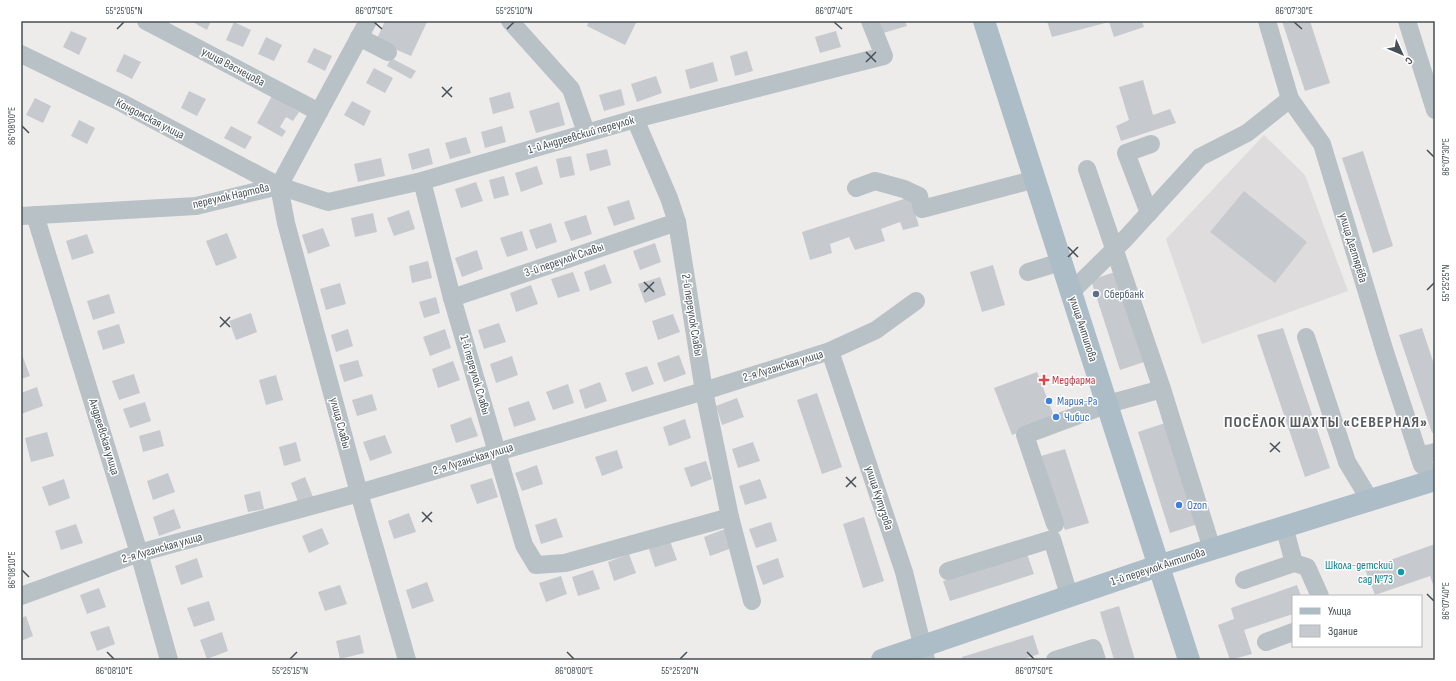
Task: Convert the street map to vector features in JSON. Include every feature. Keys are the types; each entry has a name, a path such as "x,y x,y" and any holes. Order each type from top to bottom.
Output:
{"main road":[{"name":"улица Антипова","path":"984,21 1036,179 1189,660"},
{"name":"1-й переулок Антипова","path":"882,660 924,653 1069,596 1284,526 1435,480"}],"street":[{"name":"улица Васнецова","path":"146,21 319,112"},
{"name":"переулок Нартова","path":"28,216 196,206 279,186 368,21"},
{"path":"510,21 571,89 586,132"},
{"name":"1-й Андреевский переулок","path":"279,186 328,202 422,181 586,132 884,56 870,21"},
{"name":"улица Дегтярёва","path":"1267,21 1290,99 1322,144 1427,454 1422,465 1435,476"},
{"path":"1407,21 1435,110"},
{"path":"359,37 388,52"},
{"name":"Кондомская улица","path":"21,54 122,103 279,186"},
{"path":"1071,292 1115,250 1200,157 1247,133 1290,99"},
{"name":"2-й переулок Славы","path":"635,119 669,198 676,222 704,390 730,517 752,601"},
{"path":"1149,213 1126,153 1151,144"},
{"path":"1087,169 1162,389 1212,549"},
{"path":"856,188 875,181 904,190 919,196 922,209 1036,179"},
{"name":"1-й переулок Славы","path":"422,181 452,298 524,544 536,565 564,562 730,517"},
{"name":"улица Славы","path":"279,186 286,223 359,493 407,660"},
{"name":"Андреевская улица","path":"28,216 139,553 169,660"},
{"name":"3-й переулок Славы","path":"452,298 676,222"},
{"path":"1028,272 1062,262"},
{"name":"2-я Луганская улица","path":"21,596 139,553 359,493 830,351 876,330 916,301"},
{"path":"1306,337 1347,462 1370,500"},
{"name":"улица Кутузова","path":"830,351 904,572 924,653"},
{"path":"1055,524 1025,435 1108,404 1162,389"},
{"path":"1284,526 1294,563"},
{"path":"948,571 1052,539 1069,596"},
{"path":"1244,580 1294,563 1307,568 1320,595"},
{"path":"1266,642 1292,632"},
{"path":"1054,660 1093,648 1097,660"}],"shaded area":[{"path":"1264,135 1305,175 1348,291 1202,344 1166,239"}],"building":[{"path":"191,21 211,21 207,30"},
{"path":"385,21 427,22 411,56 376,41"},
{"path":"589,21 637,21 625,45 587,26"},
{"path":"880,21 905,21 907,26 883,33"},
{"path":"1047,21 1142,21 1144,27 1114,37 1109,22 1052,37"},
{"path":"1282,21 1310,21 1330,83 1305,91"},
{"path":"234,22 251,30 243,47 226,40"},
{"path":"71,31 87,38 79,55 63,47"},
{"path":"836,31 841,47 820,53 815,37"},
{"path":"266,37 282,45 274,61 258,54"},
{"path":"314,48 332,56 325,71 307,62"},
{"path":"747,51 753,71 735,76 730,56"},
{"path":"124,54 141,62 132,79 116,71"},
{"path":"391,58 416,71 411,79 387,66"},
{"path":"713,62 718,81 690,89 685,70"},
{"path":"374,68 393,78 385,93 366,83"},
{"path":"656,76 662,93 637,102 631,84"},
{"path":"1143,80 1153,115 1170,109 1176,123 1121,141 1116,126 1129,120 1119,87"},
{"path":"621,89 625,105 604,111 599,95"},
{"path":"189,91 206,99 197,116 181,108"},
{"path":"510,92 514,108 493,114 489,98"},
{"path":"272,96 299,112 293,121 286,117 280,127 286,131 282,137 257,123"},
{"path":"35,98 51,106 43,123 26,115"},
{"path":"352,101 371,111 364,126 344,115"},
{"path":"559,102 565,125 536,133 529,111"},
{"path":"79,120 95,128 87,144 71,136"},
{"path":"231,126 252,137 245,149 224,138"},
{"path":"502,126 506,142 485,148 481,132"},
{"path":"466,137 471,153 450,159 445,143"},
{"path":"429,148 433,164 412,170 408,154"},
{"path":"607,149 611,165 590,171 586,154"},
{"path":"1363,151 1393,246 1373,253 1342,158"},
{"path":"571,156 575,175 560,178 556,159"},
{"path":"381,158 385,176 358,182 354,164"},
{"path":"537,166 543,184 521,192 515,173"},
{"path":"504,176 509,195 494,199 489,180"},
{"path":"476,182 483,201 461,208 455,189"},
{"path":"1244,191 1307,242 1275,283 1210,232"},
{"path":"910,197 919,226 903,230 900,222 881,229 885,241 855,250 849,237 830,244 832,253 810,260 802,232"},
{"path":"629,200 635,219 614,226 607,207"},
{"path":"409,210 415,229 394,236 387,218"},
{"path":"373,213 377,232 355,237 351,218"},
{"path":"586,215 592,234 571,241 564,222"},
{"path":"551,223 557,242 536,249 529,230"},
{"path":"323,228 330,246 308,254 302,235"},
{"path":"522,231 528,250 507,257 500,238"},
{"path":"227,233 237,258 216,266 206,241"},
{"path":"87,234 94,253 72,260 66,241"},
{"path":"655,243 661,262 640,270 633,251"},
{"path":"477,250 483,269 462,277 455,258"},
{"path":"428,261 432,278 412,283 409,266"},
{"path":"605,264 612,283 590,291 584,272"},
{"path":"993,265 1005,305 982,312 970,272"},
{"path":"573,272 580,291 558,298 551,279"},
{"path":"1115,272 1144,362 1120,370 1091,280"},
{"path":"660,277 666,295 645,303 638,284"},
{"path":"340,283 346,304 326,310 320,289"},
{"path":"531,285 538,304 516,312 510,293"},
{"path":"109,294 115,313 93,320 87,301"},
{"path":"436,297 440,313 424,318 419,302"},
{"path":"251,313 257,332 236,340 229,321"},
{"path":"673,314 680,332 658,340 652,321"},
{"path":"499,323 506,342 484,349 478,330"},
{"path":"119,324 125,343 103,350 97,331"},
{"path":"1283,328 1330,468 1305,477 1257,335"},
{"path":"1422,328 1435,367 1435,432 1432,433 1399,335"},
{"path":"348,329 353,346 336,352 331,335"},
{"path":"445,329 451,348 430,356 423,337"},
{"path":"21,352 30,376 21,379"},
{"path":"679,355 686,374 664,382 657,363"},
{"path":"512,356 518,375 496,383 490,364"},
{"path":"358,360 363,376 344,382 339,365"},
{"path":"453,361 460,380 438,388 432,369"},
{"path":"647,366 654,384 632,392 625,373"},
{"path":"1037,372 1055,419 1012,435 994,388"},
{"path":"134,374 140,393 119,400 112,381"},
{"path":"276,375 283,400 266,405 259,380"},
{"path":"600,382 607,401 585,409 579,390"},
{"path":"568,384 574,403 553,410 546,392"},
{"path":"37,387 43,406 21,414 21,393"},
{"path":"817,393 842,467 822,474 797,400"},
{"path":"372,394 377,410 357,416 352,400"},
{"path":"737,398 744,417 722,425 716,406"},
{"path":"529,401 536,420 514,427 508,408"},
{"path":"145,402 151,421 130,428 123,409"},
{"path":"471,417 478,436 456,443 450,425"},
{"path":"685,419 691,438 669,446 663,427"},
{"path":"1165,423 1198,524 1170,533 1138,432"},
{"path":"160,430 164,446 143,452 139,436"},
{"path":"47,432 54,456 31,462 25,438"},
{"path":"385,435 392,453 370,461 363,442"},
{"path":"296,442 301,461 284,466 279,447"},
{"path":"753,442 760,461 738,468 732,449"},
{"path":"1065,449 1089,523 1065,530 1041,456"},
{"path":"617,450 623,468 602,476 595,457"},
{"path":"706,461 712,479 691,487 684,468"},
{"path":"537,465 543,484 522,491 515,473"},
{"path":"168,473 175,492 153,500 147,481"},
{"path":"305,477 313,497 298,502 291,483"},
{"path":"492,478 498,497 477,504 470,485"},
{"path":"64,479 70,498 49,506 42,487"},
{"path":"760,479 767,498 745,505 739,486"},
{"path":"260,491 264,509 248,512 244,495"},
{"path":"174,509 181,528 159,536 153,517"},
{"path":"409,513 416,532 394,539 388,521"},
{"path":"864,517 884,581 863,588 843,524"},
{"path":"556,518 563,537 541,544 535,525"},
{"path":"771,522 777,541 756,548 749,529"},
{"path":"76,524 83,543 61,550 55,531"},
{"path":"322,528 329,544 309,553 302,536"},
{"path":"725,529 732,548 710,556 704,537"},
{"path":"670,541 677,560 655,567 649,549"},
{"name":"Школа-детский сад №73","path":"1435,544 1435,590 1430,576 1375,595 1365,569"},
{"path":"629,554 636,573 614,581 608,562"},
{"path":"1027,554 1034,574 950,601 943,581"},
{"path":"197,558 203,577 181,585 175,566"},
{"path":"778,558 784,577 763,585 756,566"},
{"path":"593,570 600,589 578,596 572,577"},
{"path":"561,576 567,594 546,602 539,583"},
{"path":"427,582 434,601 412,609 406,590"},
{"path":"340,585 347,604 325,611 318,592"},
{"path":"1297,585 1301,595 1292,595 1292,614 1244,630 1252,654 1230,660 1218,625 1234,619 1231,608"},
{"path":"99,588 106,607 87,614 80,595"},
{"path":"209,601 215,620 194,627 187,608"},
{"path":"1119,606 1135,660 1114,660 1100,612"},
{"path":"26,616 33,636 21,641 21,618"},
{"path":"109,626 115,644 97,651 90,632"},
{"path":"222,632 228,651 207,659 200,640"},
{"path":"360,635 364,653 340,659 336,641"},
{"path":"1033,635 1039,654 1021,660 963,660 962,657"}],"place":[{"name":"Сбербанк","path":"1096,294"},
{"name":"Медфарма","path":"1044,380"},
{"name":"Мария-Ра","path":"1049,401"},
{"name":"Чибис","path":"1056,417"},
{"name":"Ozon","path":"1179,505"},
{"name":"Школа-детский сад №73","path":"1401,572"}],"district":[{"name":"ПОСЁЛОК ШАХТЫ «СЕВЕРНАЯ»","path":"1326,422"}]}
